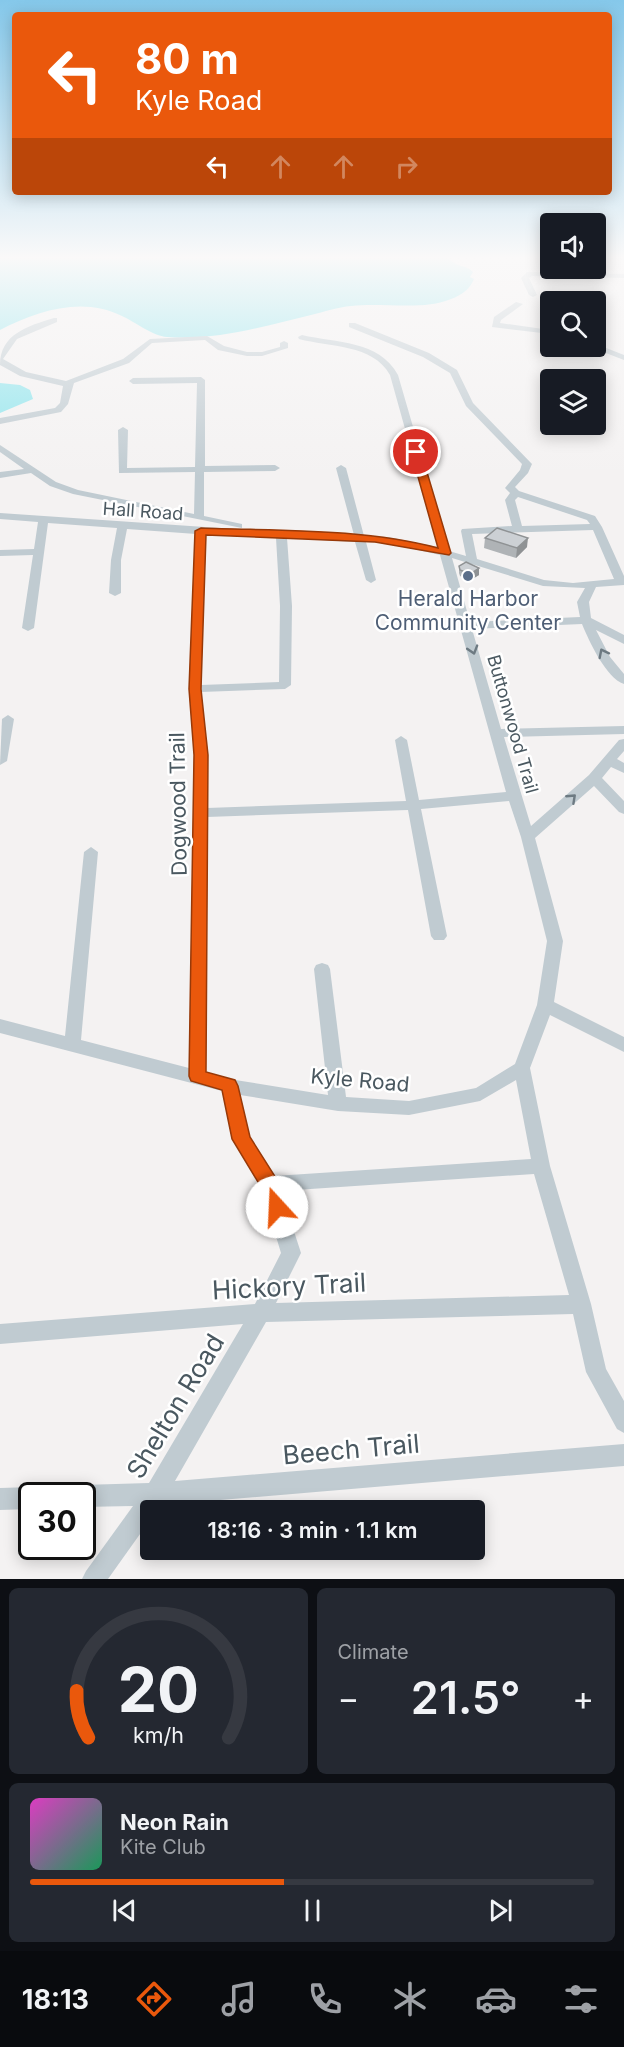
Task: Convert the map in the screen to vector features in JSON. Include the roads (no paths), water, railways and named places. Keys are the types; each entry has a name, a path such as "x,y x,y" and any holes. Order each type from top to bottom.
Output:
{"street":[{"path":"31,330 14,337 0,359 8,368 68,384 126,361 150,342 199,337 234,352 262,354 284,348 286,345 284,343"},
{"path":"364,330 416,350 454,372 468,404 527,464 525,472 510,487 516,493 585,515 597,527 622,581"},
{"name":"Buttonwood Trail","path":"302,337 329,344 345,344 390,364 514,796 528,837"},
{"path":"606,350 624,358"},
{"name":"Dogwood Trail","path":"133,381 201,380 195,689 201,755 197,1076"},
{"path":"0,421 61,409 68,384"},
{"path":"123,430 122,471 275,468"},
{"path":"0,448 53,484 200,524"},
{"path":"341,468 362,538 371,580"},
{"path":"0,475 33,470"},
{"path":"516,493 510,500 510,505 518,529"},
{"name":"Hall Road","path":"0,516 122,526 200,524 253,532 405,542 543,583 596,585 622,581"},
{"path":"28,628 43,520"},
{"path":"115,593 116,560 122,526"},
{"path":"472,561 466,531 597,527"},
{"path":"195,689 285,685 286,606 281,533"},
{"path":"0,553 37,552"},
{"path":"596,585 583,603 587,621 606,660 618,677 624,680"},
{"path":"465,626 587,621 624,640"},
{"path":"0,761 8,719"},
{"path":"497,733 624,730"},
{"path":"401,740 439,936"},
{"path":"624,743 594,778 528,837 555,941 545,1005 522,1068 541,1166 581,1304 596,1372 624,1422"},
{"path":"609,760 624,769"},
{"path":"594,778 624,809"},
{"path":"201,813 415,805 514,796"},
{"path":"72,1046 91,852"},
{"path":"322,969 338,1104"},
{"path":"545,1005 624,1045"},
{"name":"Kyle Road","path":"0,1026 229,1086 338,1104 410,1108 480,1094 522,1068"},
{"name":"Shelton Road","path":"94,1579 155,1494 261,1312 291,1253 269,1184 241,1139 229,1086"},
{"path":"269,1184 541,1166"},
{"name":"Hickory Trail","path":"0,1334 261,1312 581,1304"},
{"name":"Beech Trail","path":"96,1496 155,1494 624,1455"},
{"path":"0,1499 18,1498"}],"water":[{"path":"148,330 249,330 185,338 162,336"},
{"path":"0,383 20,385 30,390 33,399 0,413"}],"place":[{"name":"Herald Harbor Community Center","path":"468,576"}]}
